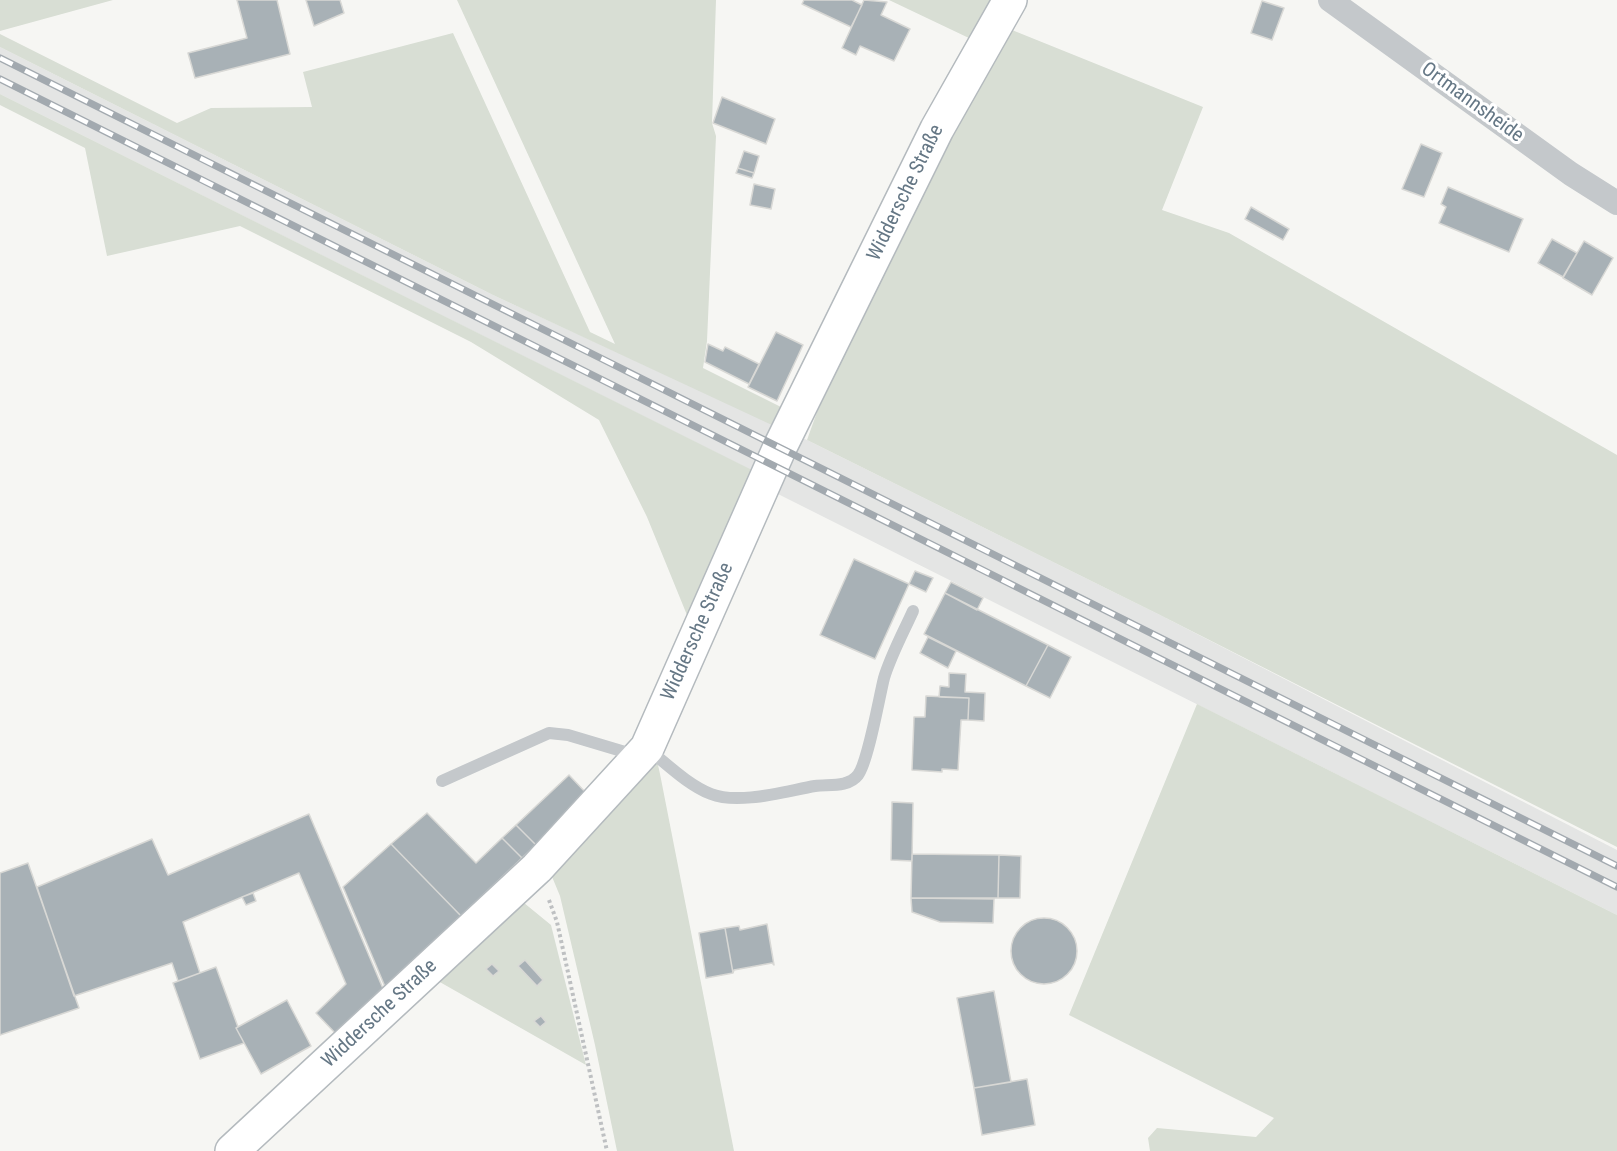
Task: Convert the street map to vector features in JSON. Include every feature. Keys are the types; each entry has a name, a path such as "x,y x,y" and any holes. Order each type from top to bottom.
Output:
{"street":[{"name":"Widdersche Straße","path":"232,1151 537,868 643,752 786,437 936,129 1010,0"},
{"name":"Ortmannsheide","path":"1330,0 1572,174 1617,203"}],"lane":[{"path":"442,781 549,733 568,735 643,752 713,795 726,797 771,795 817,786 848,783 858,775 885,676 913,611"}],"path":[{"path":"537,868 557,922 607,1151"}],"shaded area":[{"path":"0,0 113,0 0,31"},
{"path":"457,0 716,0 712,123 716,136 707,341 703,368 783,408 774,426 493,295 0,47 0,34 177,123 211,108 312,107 303,72 453,33 590,332 615,344"},
{"path":"889,0 991,0 971,39"},
{"path":"1007,28 1203,107 1162,210 1229,233 1617,455 1617,847 1162,616 807,440 841,345"},
{"path":"0,47 493,295 807,440 1162,616 1617,850 1617,915 780,495 748,478 751,470 0,94"},
{"path":"0,94 752,470 689,620 647,517 599,420 471,342 240,226 107,256 85,148 0,105"},
{"path":"1197,704 1617,915 1617,1151 1150,1151 1148,1138 1157,1128 1256,1137 1274,1118 1069,1015"},
{"path":"656,756 734,1151 617,1151 560,896 548,867"},
{"path":"518,898 551,925 586,1065 438,981"}],"building":[{"path":"237,0 277,0 290,54 195,78 188,53 247,38"},
{"path":"306,0 340,0 344,13 314,26"},
{"path":"804,0 852,0 862,5 851,27 802,4"},
{"path":"864,0 887,2 881,15 910,29 894,61 860,46 856,55 842,48"},
{"path":"1262,1 1284,8 1272,40 1251,33"},
{"path":"722,97 775,119 766,144 713,123"},
{"path":"1421,144 1442,153 1424,197 1402,189"},
{"path":"744,151 759,156 754,173 738,168"},
{"path":"738,168 754,173 752,178 736,173"},
{"path":"754,184 775,189 771,209 750,205"},
{"path":"1448,187 1523,219 1509,252 1439,223 1446,207 1441,204"},
{"path":"1251,207 1289,229 1283,240 1245,219"},
{"path":"1552,239 1577,253 1563,277 1538,263"},
{"path":"1584,241 1613,258 1592,295 1563,278"},
{"path":"776,332 803,345 777,401 748,387"},
{"path":"708,344 723,351 725,347 759,364 749,384 705,362"},
{"path":"854,559 909,584 875,659 820,635"},
{"path":"915,571 933,578 926,592 909,584"},
{"path":"951,582 983,598 977,610 945,593"},
{"path":"945,593 1048,645 1026,686 924,634"},
{"path":"928,637 956,651 948,668 920,653"},
{"path":"1048,645 1071,657 1050,698 1026,686"},
{"path":"949,673 966,674 965,692 985,693 984,721 968,720 969,698 939,697 940,686 949,687"},
{"path":"926,696 969,698 968,720 961,720 958,770 942,769 942,772 912,770 914,717 925,717"},
{"path":"569,775 588,795 536,845 516,825"},
{"path":"892,802 913,803 912,861 891,860"},
{"path":"427,813 476,863 502,838 522,858 461,916 391,844"},
{"path":"309,814 384,991 337,1035 316,1013 346,984 299,873 183,922 200,973 178,981 172,963 74,996 37,887 152,839 168,875"},
{"path":"516,825 536,845 522,858 502,838"},
{"path":"391,844 461,916 386,989 343,887"},
{"path":"912,854 999,855 998,898 911,898"},
{"path":"999,855 1021,856 1020,898 998,898"},
{"path":"28,863 79,1008 0,1035 0,873"},
{"path":"253,893 256,901 246,905 242,897"},
{"path":"911,898 994,899 993,923 940,922 912,912"},
{"path":"1044,918 1057,921 1067,928 1074,938 1077,951 1074,964 1067,974 1057,981 1044,984 1031,981 1021,974 1014,964 1011,951 1014,938 1021,928 1031,921"},
{"path":"767,924 774,965 772,963 734,970 733,973 725,928 739,926 740,930"},
{"path":"725,928 733,973 706,978 699,933"},
{"path":"525,960 543,980 537,986 518,966"},
{"path":"492,964 499,971 493,976 486,969"},
{"path":"216,967 238,1027 236,1028 244,1043 200,1059 173,983"},
{"path":"994,991 1011,1082 974,1088 957,998"},
{"path":"287,1000 311,1046 261,1074 236,1028"},
{"path":"541,1016 546,1022 540,1027 534,1021"},
{"path":"1027,1079 1035,1125 982,1135 974,1088"}],"railway":[{"path":"0,58 1617,866"},
{"path":"0,79 1617,887"}]}
